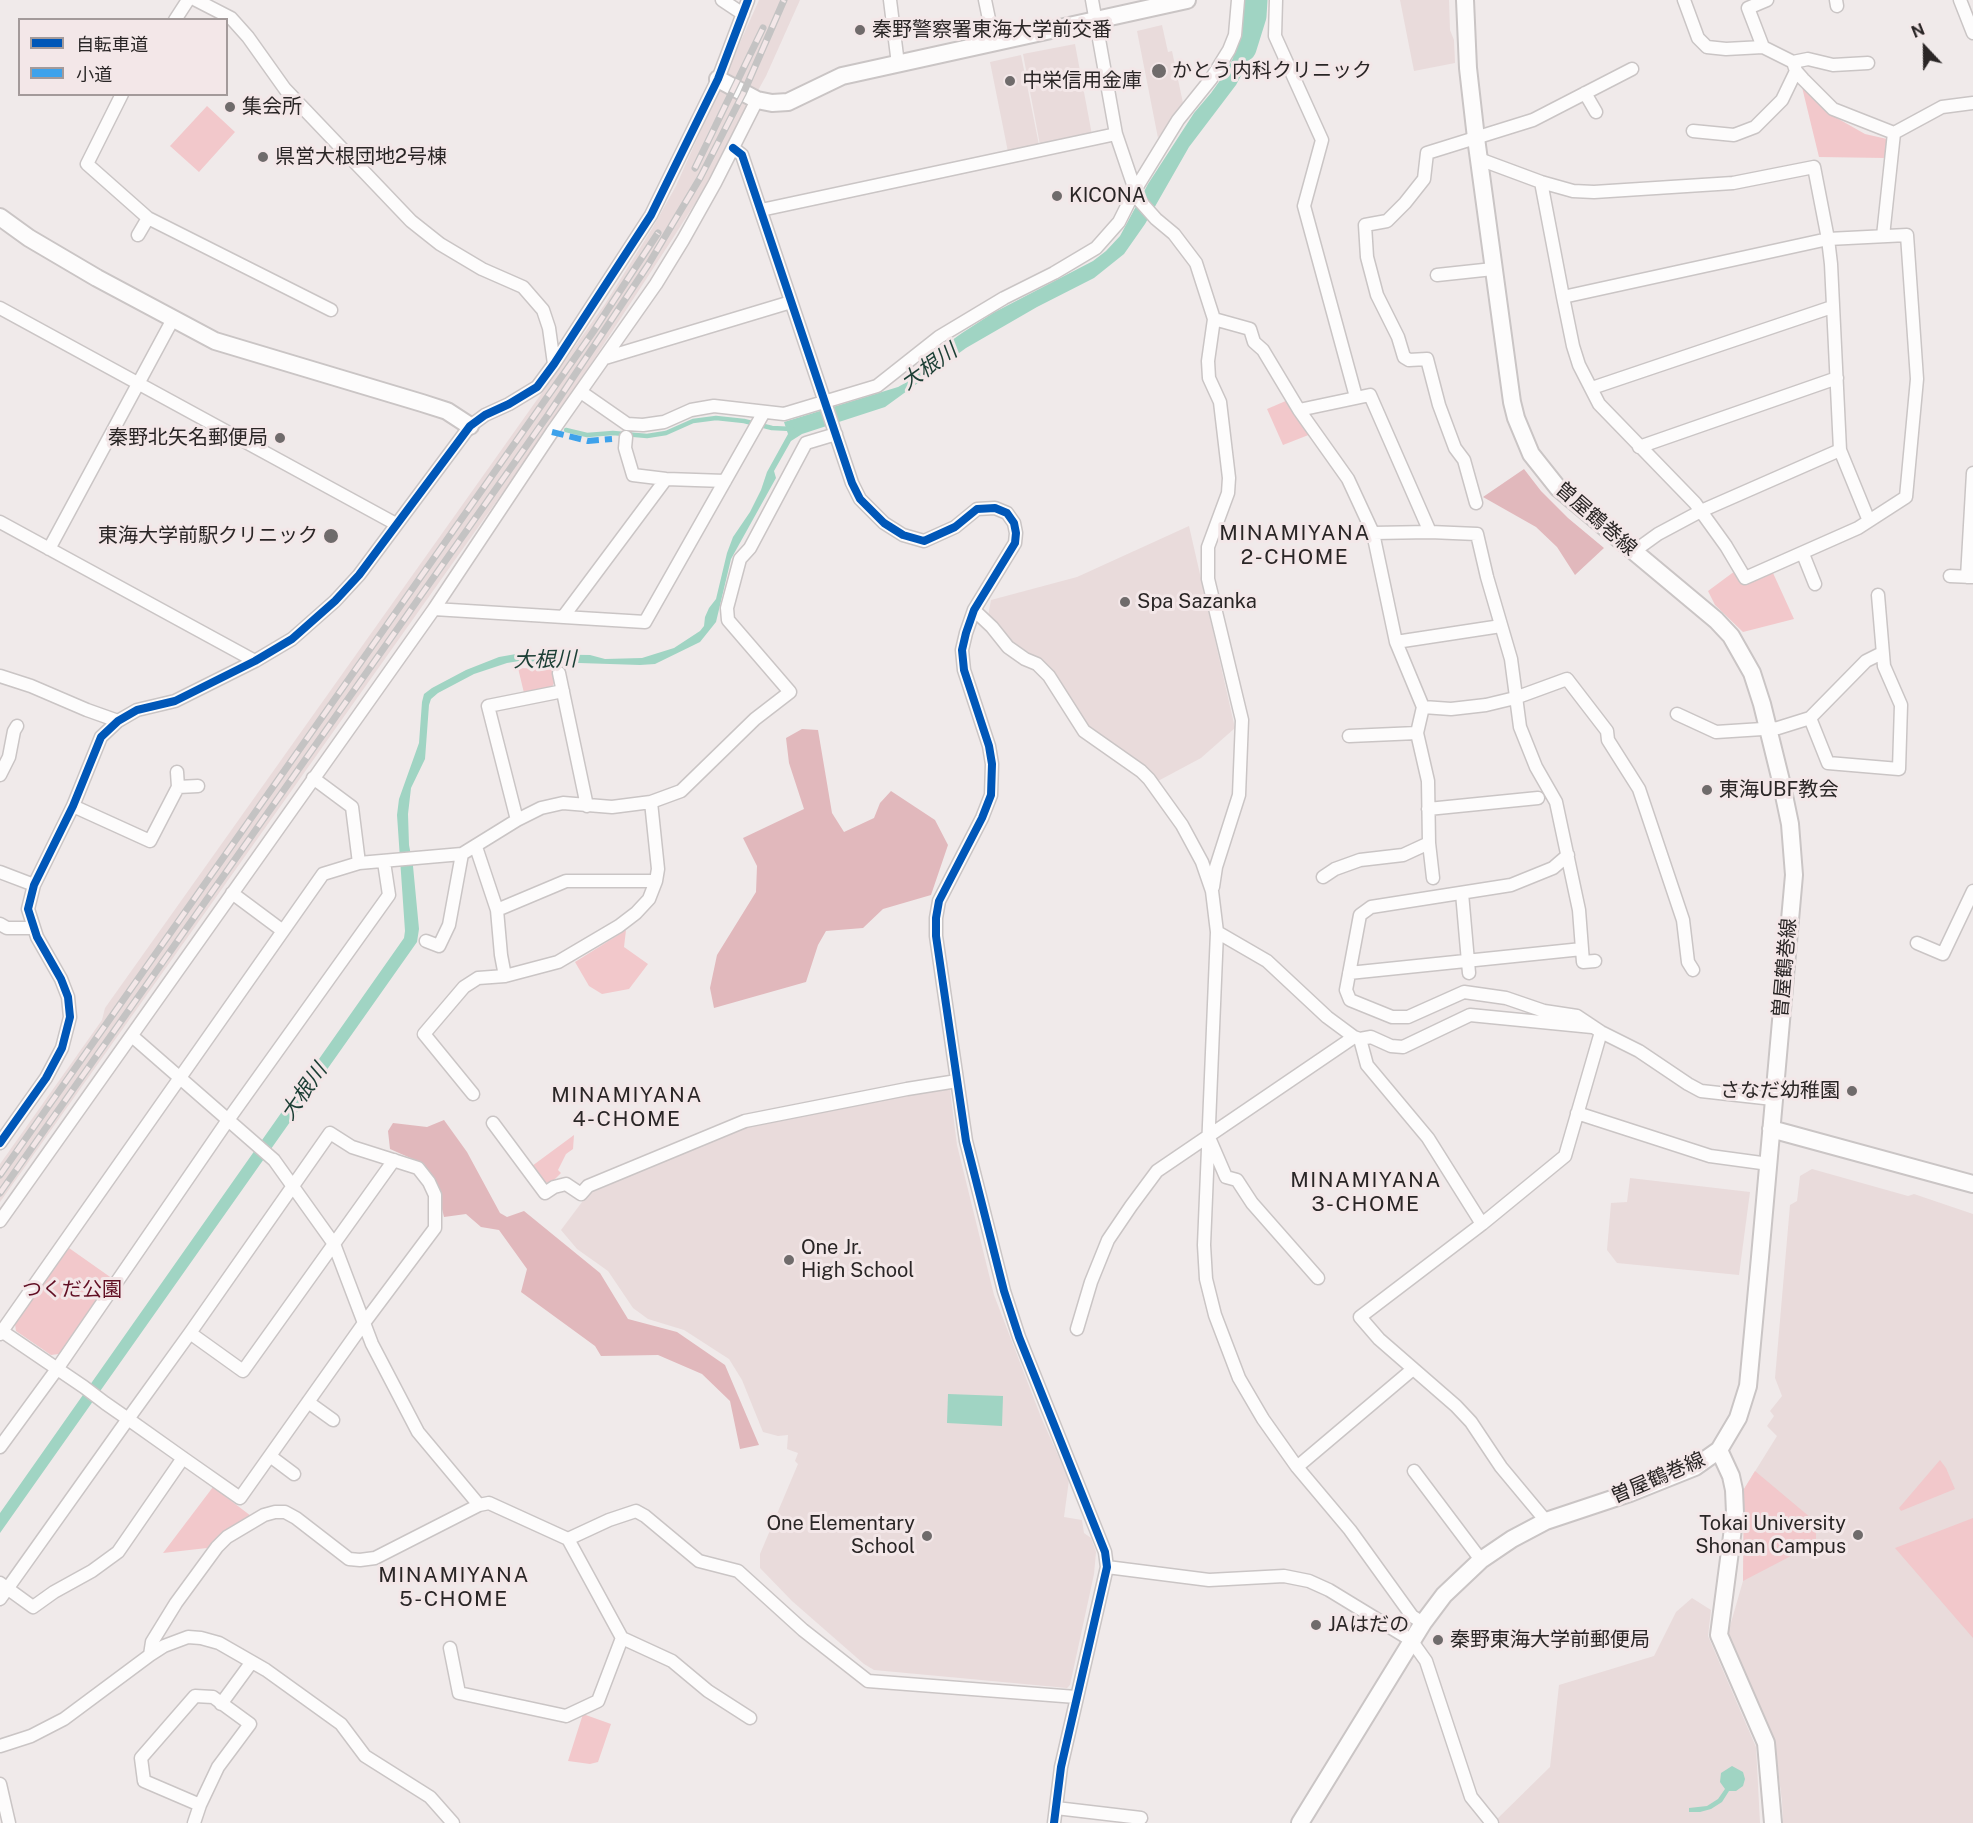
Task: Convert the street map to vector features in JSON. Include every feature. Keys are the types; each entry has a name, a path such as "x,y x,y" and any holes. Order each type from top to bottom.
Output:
{"main road":[{"path":"718,80 757,100 772,103 788,102 842,76 1187,0"},
{"name":"曽屋鶴巻線","path":"1300,1823 1423,1623 1444,1594 1481,1560 1512,1539 1546,1521 1630,1493 1695,1467 1719,1450 1738,1418 1748,1386 1769,1164 1794,875 1790,824 1768,729 1752,674 1731,636 1716,620 1558,488 1531,454 1516,418 1476,138 1468,68 1465,0"},
{"path":"0,217 29,238 87,272 215,341 447,411 470,426"},
{"path":"1771,1129 1973,1184"},
{"path":"1719,1450 1731,1476 1735,1513 1719,1635 1766,1743 1773,1823"}],"street":[{"path":"176,18 188,0"},
{"path":"196,0 231,18 248,37 285,88 411,221 440,244 482,269 523,287 543,310 549,328 554,364"},
{"path":"722,0 743,14"},
{"path":"0,1143 46,1078 62,1048 70,1017 68,997 61,979 37,937 28,909 34,885 72,806 101,737 118,721 137,710 175,701 255,662 292,639 335,601 359,575 470,426 485,415 537,387 651,215 718,80 748,0"},
{"path":"890,0 898,64"},
{"path":"985,0 994,43"},
{"path":"1092,0 1116,134 1137,195 1156,219 1174,234 1196,263 1214,319 1208,361 1209,378 1220,402 1229,478 1228,493 1208,547 1208,579 1242,720 1239,795 1216,867 1212,891"},
{"path":"581,392 627,424 643,425 664,422 691,410 714,406 784,414 826,404 877,386 939,337 1004,298 1054,273 1096,248 1119,222 1137,195 1178,120 1211,79 1229,50 1235,35 1238,0"},
{"path":"1276,0 1275,36 1322,140 1304,206 1356,397"},
{"path":"1684,0 1698,38 1707,48 1763,47 1795,67 1833,109 1894,133 1942,108 1973,103"},
{"path":"1763,47 1748,8 1767,0"},
{"path":"1960,0 1969,12 1973,33"},
{"path":"1693,130 1734,135 1755,127 1782,100 1795,67 1808,59 1833,64 1868,63"},
{"path":"1476,504 1464,460 1455,448 1439,405 1427,359 1409,360 1404,357 1398,337 1381,303 1367,257 1365,225 1387,220 1405,203 1424,179 1427,153 1533,120 1632,69"},
{"path":"1585,93 1596,112"},
{"path":"87,164 121,96"},
{"path":"0,1221 434,609 552,432 605,358 683,240 757,100"},
{"path":"1883,236 1894,133"},
{"path":"761,210 1116,134"},
{"path":"733,148 742,155 852,483 860,499 884,523 903,535 924,541 955,527 977,509 995,508 1007,513 1014,523 1016,533 1015,543 974,610 962,650 964,670 989,746 992,764 991,795 982,818 939,901 936,936 966,1141 1004,1291 1019,1338 1105,1552 1107,1567 1061,1767 1054,1823"},
{"path":"78,153 87,164 148,218 331,310"},
{"path":"1479,159 1541,182 1573,191 1594,192 1733,183 1814,167 1828,239 1840,450 1869,521"},
{"path":"1541,182 1563,297 1573,346 1599,404 1701,511 1745,578 1858,528 1906,497 1917,379 1908,235 1828,239 1563,297"},
{"path":"138,235 148,218"},
{"path":"1437,275 1493,268"},
{"path":"605,358 791,302"},
{"path":"1592,388 1832,307"},
{"path":"0,308 396,524"},
{"path":"49,549 173,319"},
{"path":"1214,319 1250,329 1254,342 1263,350 1299,410 1348,479 1373,533 1396,642 1423,707 1417,734 1428,781 1432,878"},
{"path":"1639,447 1837,378"},
{"path":"1299,410 1370,395 1430,532"},
{"path":"434,609 645,622 764,412"},
{"path":"183,1458 118,1552 92,1571 54,1592 33,1607 2,1590 128,1419 190,1333 330,1133 352,1147 418,1168 429,1182 435,1195 435,1228 364,1323 240,1498 128,1419 105,1402 1,1332 323,874 359,863 462,854 516,820 541,808 562,803 612,807 651,802 681,791 755,719 790,692 728,620 727,608 740,559 750,548 807,443 835,430"},
{"path":"626,437 625,448 633,475 666,479 725,481"},
{"path":"1633,552 1658,534 1701,511 1840,450"},
{"path":"1950,576 1970,577 1973,473"},
{"path":"563,617 666,479"},
{"path":"0,522 255,662"},
{"path":"1373,533 1477,534 1486,578 1511,659 1520,727 1536,767 1556,802 1579,910 1583,962 1594,961"},
{"path":"1803,554 1815,584"},
{"path":"1810,718 1828,763 1899,769 1901,705 1884,666 1878,595"},
{"path":"974,610 1008,647 1036,664 1049,676 1084,731 1149,779 1182,825 1202,862 1212,891 1217,932 1204,1245 1206,1279 1210,1295 1239,1378 1263,1419 1297,1467 1350,1530 1412,1616 1423,1623"},
{"path":"1396,642 1501,626"},
{"path":"1677,714 1716,732 1778,728 1810,718 1866,661 1882,653"},
{"path":"559,673 587,806"},
{"path":"0,676 118,721"},
{"path":"1423,707 1451,709 1486,705 1515,698 1567,679 1607,731 1608,740 1639,789 1683,920 1688,962 1693,970"},
{"path":"516,820 488,706 563,690"},
{"path":"0,775 9,757 14,731 18,726"},
{"path":"1349,736 1417,734"},
{"path":"72,806 150,841 178,787 177,772"},
{"path":"313,778 352,807 359,863"},
{"path":"178,787 198,786"},
{"path":"1428,809 1538,798"},
{"path":"472,1094 424,1034 464,987 478,978 505,976 558,962 620,926 636,914 649,899 658,868 651,802"},
{"path":"1323,877 1335,869 1360,860 1403,855 1429,843"},
{"path":"476,847 497,910 505,976"},
{"path":"426,941 439,946 449,925 462,854"},
{"path":"1568,855 1553,868 1511,885 1371,907 1360,915 1346,990 1350,1000 1392,1017 1408,1017 1464,992 1506,998 1544,1011 1584,1017 1598,1030"},
{"path":"0,1447 57,1369 228,1120 389,895 388,861"},
{"path":"0,872 34,885"},
{"path":"497,910 566,881 656,881"},
{"path":"1917,943 1942,954 1973,891"},
{"path":"232,892 283,932"},
{"path":"1461,893 1468,967"},
{"path":"0,924 7,927 34,928"},
{"path":"1217,932 1267,961 1327,1017 1357,1038 1367,1065 1428,1138 1482,1224"},
{"path":"1349,973 1468,967 1582,949"},
{"path":"1077,1329 1091,1282 1108,1240 1157,1171 1357,1038 1371,1037 1391,1046 1403,1047 1470,1016 1498,1017 1598,1030 1639,1052 1701,1091 1773,1099"},
{"path":"1546,1521 1501,1467 1471,1422 1456,1406 1379,1339 1360,1317 1482,1224 1565,1156 1598,1030"},
{"path":"132,1036 274,1160 334,1244 372,1344 418,1431 479,1506"},
{"path":"493,1123 545,1193 554,1187 566,1184 581,1194 588,1186 745,1120 957,1081"},
{"path":"1577,1113 1710,1156 1769,1164"},
{"path":"1208,1136 1226,1177 1237,1180 1252,1203 1318,1278"},
{"path":"190,1333 243,1371 394,1160"},
{"path":"1297,1467 1413,1369"},
{"path":"308,1402 333,1420"},
{"path":"270,1456 294,1474"},
{"path":"1414,1471 1481,1560"},
{"path":"150,1655 152,1642 176,1603 217,1547 227,1537 264,1515 285,1512 349,1559 360,1560 375,1558 489,1503 568,1539 622,1638 672,1661 708,1691 750,1718"},
{"path":"568,1539 609,1520 636,1511 699,1561 738,1571 803,1630 868,1681 1076,1697"},
{"path":"1107,1567 1209,1580 1284,1576 1310,1581 1412,1640 1426,1661 1471,1797 1492,1823"},
{"path":"0,1746 31,1736 64,1719 164,1646 188,1637 201,1638 219,1643 266,1670 341,1724 365,1756 430,1797 453,1823"},
{"path":"450,1648 459,1693 566,1716 598,1701 622,1638"},
{"path":"221,1704 251,1663"},
{"path":"194,1823 218,1767 250,1724 213,1697 195,1696 141,1758 144,1781 200,1805"},
{"path":"0,1784 9,1823"},
{"path":"1056,1808 1114,1819 1141,1818"}],"shaded area":[{"path":"759,0 800,0 766,76 699,197 583,376 501,495 0,1202 0,1164 102,1020 105,1008 605,304 676,186"},
{"path":"1400,0 1449,0 1450,30 1454,40 1455,63 1414,71"},
{"path":"1162,25 1168,52 1172,51 1183,103 1158,138 1137,31"},
{"path":"1075,44 1092,135 1040,145 1023,54"},
{"path":"1021,55 1039,145 1008,152 990,62"},
{"path":"1524,469 1541,491 1568,518 1604,548 1575,575 1557,547 1536,527 1483,497"},
{"path":"1189,526 1235,728 1201,758 1158,781 1088,728 1059,681 1040,660 1010,640 988,616 991,600 1077,577"},
{"path":"802,729 818,730 832,813 844,832 874,818 880,803 891,791 935,820 948,845 931,895 883,909 863,928 826,931 818,945 806,982 714,1008 710,988 717,955 756,892 757,866 743,838 804,809 789,763 786,738"},
{"path":"940,1089 950,1090 957,1145 994,1295 1041,1417 1069,1480 1064,1517 1082,1520 1084,1533 1091,1538 1096,1552 1094,1574 1070,1685 1067,1688 874,1670 864,1664 792,1601 760,1568 760,1554 798,1464 795,1461 798,1453 787,1449 788,1435 778,1436 763,1432 742,1380 729,1359 684,1330 648,1319 633,1308 608,1271 577,1249 561,1230 588,1194 747,1125"},
{"path":"444,1120 467,1152 500,1213 507,1217 524,1211 600,1273 628,1319 677,1332 725,1365 759,1445 740,1449 730,1401 702,1374 658,1355 601,1356 595,1346 521,1292 527,1269 499,1230 481,1227 466,1214 444,1217 437,1189 424,1164 390,1149 388,1131 393,1123 427,1127"},
{"name":"Tokai University Shonan Campus","path":"1812,1169 1908,1196 1914,1194 1973,1214 1973,1823 1783,1823 1774,1739 1728,1633 1743,1581 1744,1489 1777,1436 1767,1426 1774,1416 1770,1411 1782,1396 1775,1378 1790,1205 1797,1201 1800,1176"},
{"path":"1630,1178 1750,1192 1739,1275 1617,1263 1607,1250 1611,1203 1627,1202"},
{"name":"Tokai University Shonan Campus","path":"1692,1598 1711,1610 1708,1636 1756,1747 1760,1823 1497,1823 1495,1821 1550,1767 1559,1685 1654,1656 1676,1612"}],"green space":[{"path":"1801,83 1828,113 1865,134 1887,139 1885,158 1819,157"},
{"path":"207,106 235,132 199,172 170,146"},
{"path":"1288,400 1311,434 1283,445 1267,409"},
{"path":"1735,571 1743,584 1773,573 1794,619 1743,632 1715,605 1708,591"},
{"path":"518,668 553,669 555,681 552,687 524,693"},
{"path":"626,930 624,947 648,964 629,989 602,994 589,986 575,962"},
{"path":"574,1135 573,1149 566,1154 558,1170 561,1173 551,1183 544,1182 532,1166"},
{"name":"つくだ公園","path":"69,1248 113,1279 59,1354 51,1355 16,1331 15,1324"},
{"path":"1940,1460 1955,1489 1901,1511 1899,1508"},
{"path":"1755,1471 1811,1518 1816,1529 1816,1543 1743,1581 1744,1489"},
{"path":"213,1487 251,1516 226,1531 207,1548 163,1553"},
{"path":"1973,1518 1973,1638 1895,1548"},
{"path":"583,1714 611,1724 598,1762 590,1764 568,1761"}],"water":[{"path":"1257,0 1265,0 1262,31 1243,72 1236,85 1189,147 1145,224 1124,254 1094,278 1037,307 966,348 885,407 802,434 791,441 774,471 776,478 731,559 716,622 700,642 655,664 519,661 507,663 474,674 431,699 425,759 411,788 408,814 409,845 419,929 417,942 0,1533 0,1513 404,938 397,815 399,799 419,743 424,694 466,670 499,657 516,654 590,655 605,659 642,658 674,648 700,631 704,626 709,608 716,599 733,537 750,512 767,472 788,434 784,422 898,387 907,382 941,348 962,333 993,313 1093,261 1106,251 1120,236 1148,184 1194,113 1226,72 1238,48 1246,18 1250,18 1254,12"},
{"path":"948,1394 1003,1396 1002,1426 947,1423"},
{"path":"1732,1766 1743,1772 1745,1779 1743,1786 1736,1791 1729,1791 1722,1802 1711,1809 1689,1812 1689,1808 1707,1806 1718,1799 1725,1789 1720,1782 1721,1773"}],"waterway":[{"name":"大根川","path":"1243,48 1253,16 1254,0"},
{"path":"566,430 587,435 613,433 647,436 666,433 693,421 716,418 744,421 772,428 792,429"}],"railway":[{"path":"0,1193 548,415 648,265 700,178 743,94 784,0"},
{"path":"695,168 763,28"},
{"path":"0,1175 593,332 658,233"}],"marked path":[{"path":"552,432 588,441 612,439"}],"cycle path":[{"path":"0,1143 46,1078 62,1048 70,1017 68,997 61,979 37,937 28,909 34,885 73,806 101,737 118,721 137,710 175,701 255,661 292,639 335,601 359,575 470,426 485,415 537,387 651,215 718,79 748,0"},
{"path":"733,148 742,155 852,483 860,499 884,523 903,535 924,541 955,527 977,509 995,508 1007,513 1014,523 1016,533 1015,543 974,610 962,650 964,670 989,746 992,764 991,795 982,818 939,901 936,936 966,1141 1004,1291 1019,1337 1105,1552 1107,1567 1061,1767 1054,1823"}],"place":[{"name":"秦野警察署東海大学前交番","path":"860,30"},
{"name":"かとう内科クリニック","path":"1159,71"},
{"name":"中栄信用金庫","path":"1010,81"},
{"name":"集会所","path":"230,107"},
{"name":"県営大根団地2号棟","path":"263,157"},
{"name":"KICONA","path":"1057,196"},
{"name":"秦野北矢名郵便局","path":"280,438"},
{"name":"東海大学前駅クリニック","path":"331,536"},
{"name":"Spa Sazanka","path":"1125,602"},
{"name":"東海UBF教会","path":"1707,790"},
{"name":"さなだ幼稚園","path":"1852,1091"},
{"name":"One Jr. High School","path":"789,1260"},
{"name":"Tokai University Shonan Campus","path":"1858,1535"},
{"name":"One Elementary School","path":"927,1536"},
{"name":"JAはだの","path":"1316,1625"},
{"name":"秦野東海大学前郵便局","path":"1438,1640"}],"district":[{"name":"MINAMIYANA 2-CHOME","path":"1295,546"},
{"name":"MINAMIYANA 4-CHOME","path":"627,1108"},
{"name":"MINAMIYANA 3-CHOME","path":"1366,1193"},
{"name":"MINAMIYANA 5-CHOME","path":"454,1588"}]}
